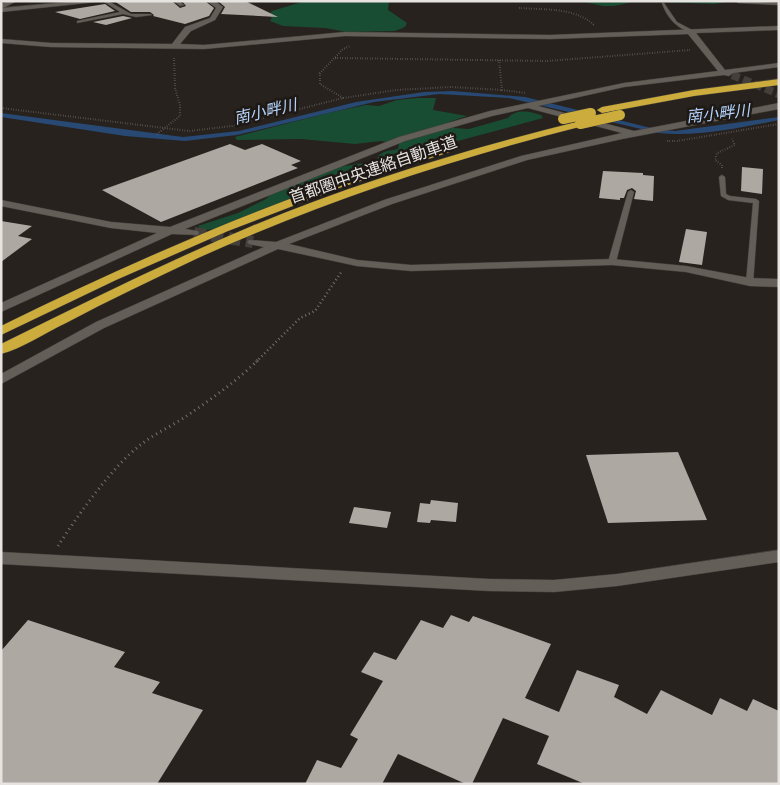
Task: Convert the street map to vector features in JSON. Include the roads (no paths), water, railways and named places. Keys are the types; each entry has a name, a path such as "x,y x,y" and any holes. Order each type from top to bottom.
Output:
{"highway":[{"name":"首都圏中央連絡自動車道","path":"1,331 157,258 293,200 416,158 518,130 602,110 694,93 779,82"},
{"name":"首都圏中央連絡自動車道","path":"1,350 197,255 310,207 370,185 483,149 580,124 704,98 779,88"}],"street":[{"path":"1,8 14,1"},
{"path":"1,8 104,1"},
{"path":"175,46 188,29 213,19 220,7 210,1"},
{"path":"1,41 51,45 239,45 344,34 550,37 779,28"},
{"path":"690,31 727,73"},
{"path":"1,308 174,230 402,139 490,114 624,85 779,65"},
{"path":"529,106 634,134"},
{"path":"1,380 100,325 277,246 388,202 524,158 634,134 779,106"},
{"path":"1,203 103,224 194,233"},
{"path":"252,242 348,261 411,268 612,262 686,269 750,282 779,291"},
{"path":"750,282 779,283"},
{"path":"1,558 489,585 554,586 617,580 779,556"}],"lane":[{"path":"104,1 121,13 134,16 150,15"},
{"path":"176,1 182,5"},
{"path":"738,2 779,4"},
{"path":"663,4 675,23 690,31"},
{"path":"79,22 121,13"},
{"path":"722,176 723,195 728,198 756,201 750,282"},
{"path":"612,262 631,192"}],"water":[{"path":"453,91 525,97 655,129 675,131 779,117 779,120 703,133 658,133 509,98 439,94 374,102 237,135 185,141 125,136 1,117 1,113 183,137 239,131 356,102 424,92"}],"tunnel":[{"path":"732,75 779,94 777,93"},
{"path":"194,233 253,242"}],"water label":[{"name":"南小畔川","path":"265,111"},
{"name":"南小畔川","path":"718,113"}]}
